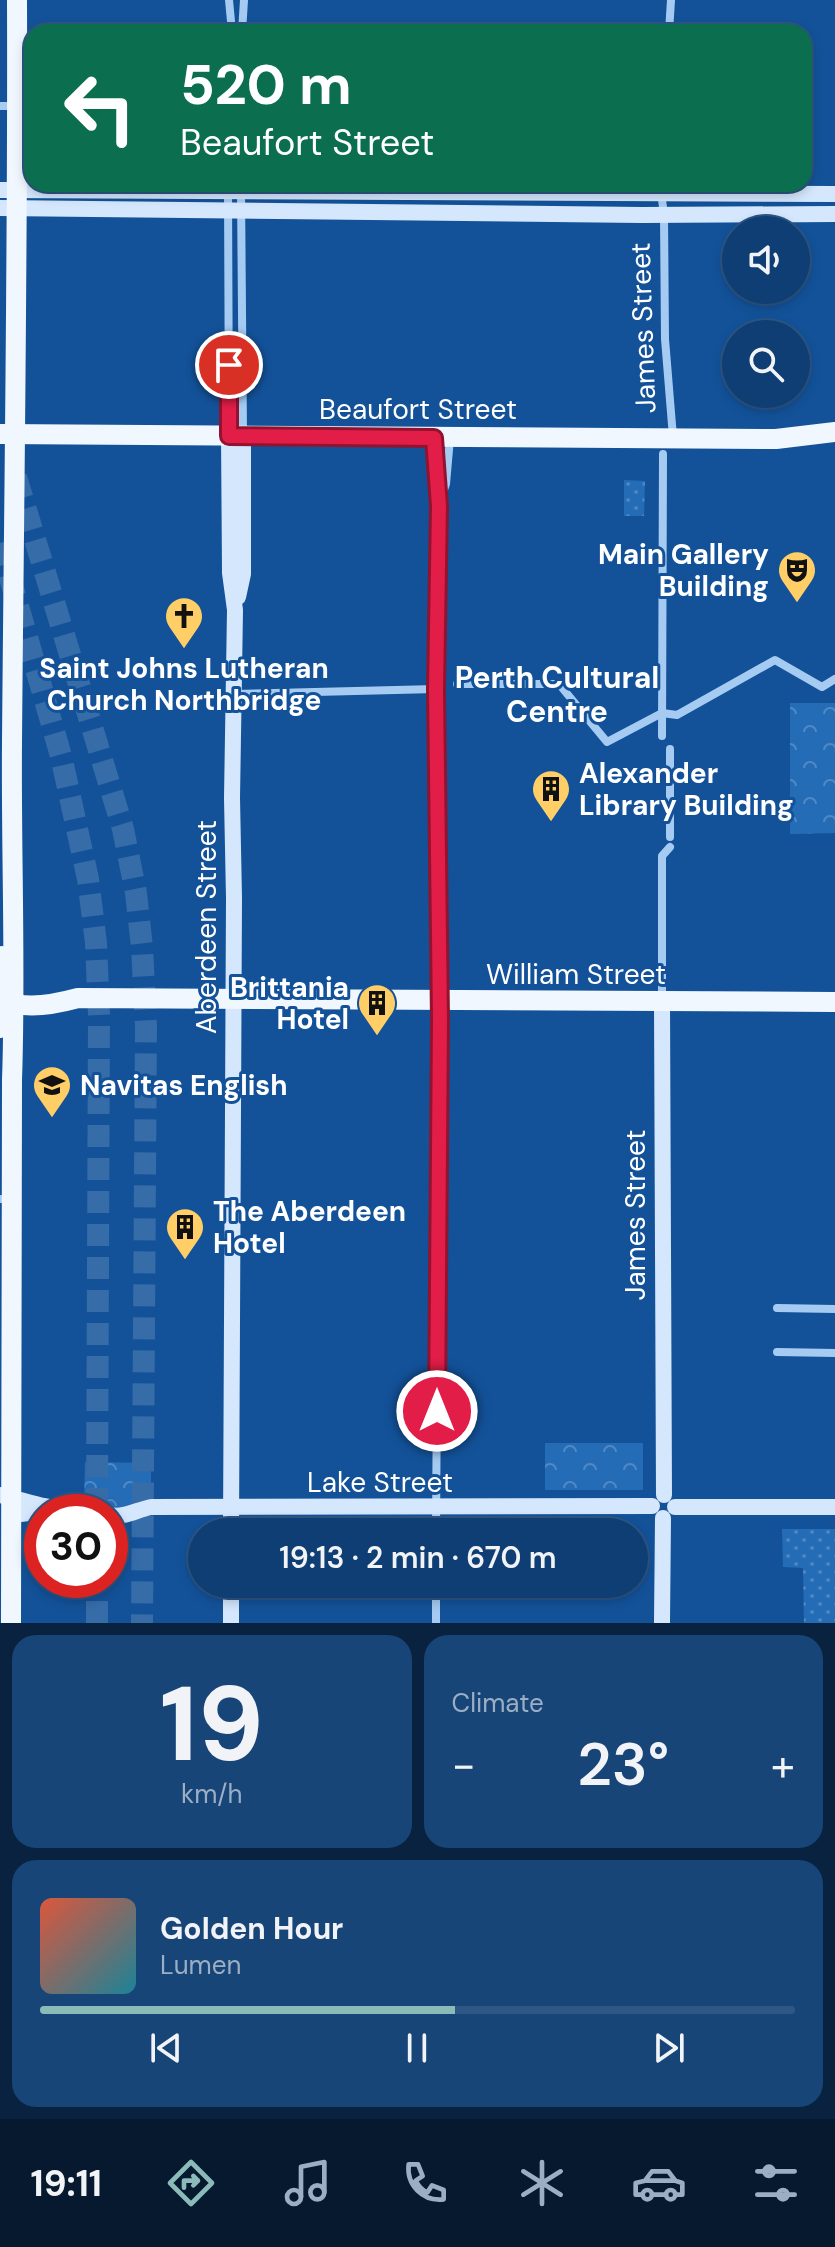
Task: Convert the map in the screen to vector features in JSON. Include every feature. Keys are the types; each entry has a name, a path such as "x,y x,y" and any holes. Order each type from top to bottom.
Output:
{"main road":[{"path":"6,0 3,106 7,199 8,997 1,1199 4,1503 11,1623"},
{"path":"7,199 17,0"},
{"name":"Beaufort Street","path":"7,434 442,438 668,446 835,432"},
{"name":"William Street","path":"8,997 58,990 78,998 233,1001 835,1002"},
{"path":"4,1503 12,1080 8,997"}],"street":[{"path":"229,0 231,24"},
{"path":"242,24 244,0"},
{"path":"670,24 671,0"},
{"path":"7,199 152,192"},
{"name":"Aberdeen Street","path":"231,1518 233,694 235,610 243,574 236,436 235,192"},
{"name":"Aberdeen Street","path":"235,192 236,436"},
{"name":"James Street","path":"662,736 668,446 666,192"},
{"path":"711,192 835,194"},
{"path":"722,193 732,199 759,202 766,214"},
{"path":"7,199 235,209 664,215 835,214"},
{"path":"439,506 446,484 442,438"},
{"path":"436,1518 440,1002 436,689 442,438"},
{"path":"457,684 559,684 607,742 662,713 677,715 775,660 822,687 835,679"},
{"path":"233,694 436,689"},
{"path":"670,749 670,837"},
{"name":"James Street","path":"662,1623 662,856 670,847"},
{"path":"777,1308 835,1309"},
{"path":"777,1352 835,1353"},
{"path":"4,1503 24,1502"},
{"name":"Lake Street","path":"128,1515 151,1507 835,1507"},
{"path":"231,1598 231,1623"},
{"path":"436,1598 436,1623"}],"green space":[{"path":"624,480 645,481 644,516 624,516"},
{"path":"790,703 835,703 835,833 790,834"},
{"path":"545,1443 643,1443 643,1490 545,1490"},
{"path":"85,1462 151,1463 151,1507 128,1515 128,1494 84,1494"},
{"path":"782,1529 835,1529 835,1623 804,1623 803,1568 783,1567"}],"tunnel":[{"path":"16,477 123,829 136,893 142,947 146,1027 142,1623"},
{"path":"0,543 61,756 88,879 96,943 99,1015 97,1494"},
{"path":"97,1598 97,1623"}],"place":[{"name":"Main Gallery Building","path":"797,604"},
{"name":"Saint Johns Lutheran Church Northbridge","path":"184,650"},
{"name":"Alexander Library Building","path":"551,823"},
{"name":"Brittania Hotel","path":"377,1037"},
{"name":"Navitas English","path":"52,1119"},
{"name":"The Aberdeen Hotel","path":"185,1261"}],"district":[{"name":"Perth Cultural Centre","path":"557,694"}],"route":[{"path":"229,365 229,436 434,438 439,506 436,689 440,918 437,1411"}]}
